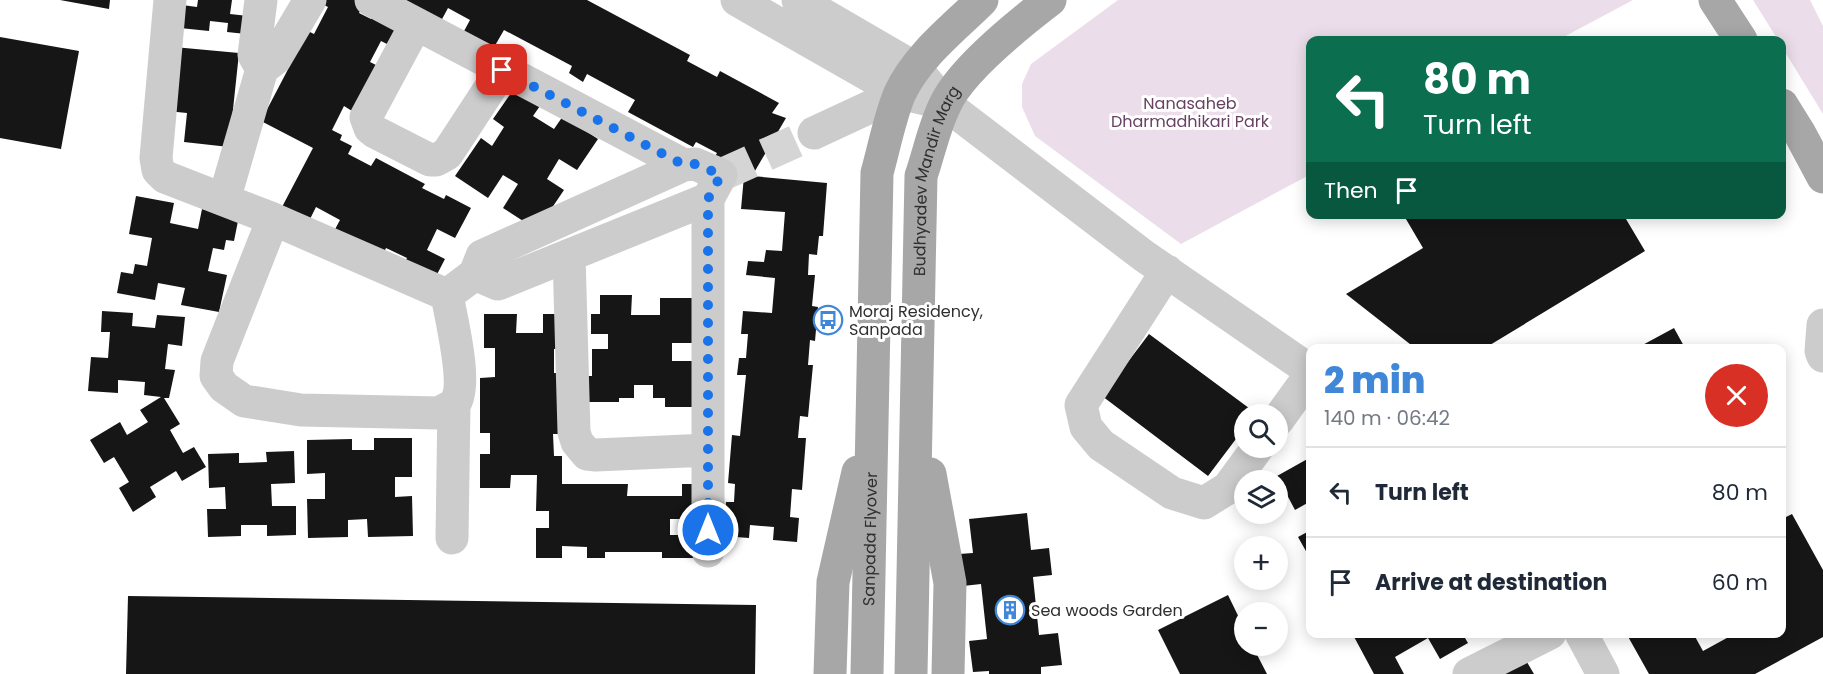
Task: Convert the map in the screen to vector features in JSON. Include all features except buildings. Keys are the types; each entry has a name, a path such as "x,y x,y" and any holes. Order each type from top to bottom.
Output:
{"main road":[{"path":"830,674 833,582 873,403 877,173 908,81 936,45 982,0"},
{"name":"Budhyadev Mandir Marg","path":"917,404 921,177 945,104 967,74 1021,22 1050,0"},
{"path":"1786,111 1823,177"},
{"name":"Sanpada Flyover","path":"867,674 873,403"},
{"path":"911,674 917,404"},
{"path":"917,404 950,583 948,674"}],"street":[{"path":"170,0 156,158 158,170 165,177 273,219 447,295"},
{"path":"261,0 254,55 262,69"},
{"path":"224,200 262,69 275,59 310,0"},
{"path":"370,0 684,165"},
{"path":"737,0 908,81"},
{"path":"798,0 908,81 945,104 1167,271 1306,369"},
{"path":"416,24 366,117 370,128 375,132 430,160 442,158 447,154 502,70"},
{"path":"814,133 908,81"},
{"path":"447,295 475,274 482,256 684,165 696,164 721,175 708,199 708,551"},
{"path":"475,274 498,284 708,199"},
{"path":"273,219 217,361 216,376 224,387 244,401 301,410 439,413 454,404"},
{"path":"569,255 574,432 577,442 587,454 596,455 708,450"},
{"path":"1167,271 1081,405 1086,427 1101,445 1172,493 1204,503 1228,489 1250,458"},
{"path":"447,295 460,375 460,392 454,404 452,538"},
{"path":"1823,325 1821,351 1823,356"},
{"path":"1288,406 1306,380"},
{"path":"1469,674 1540,638"},
{"path":"1584,638 1603,674"}],"green space":[{"name":"Nanasaheb Dharmadhikari Park","path":"1118,0 1633,0 1566,36 1306,36 1306,177 1181,244 1035,136 1022,107 1022,84 1031,64"},
{"path":"1753,0 1810,0 1823,26 1823,114 1786,54 1786,36 1776,36"}],"tunnel":[{"path":"721,175 814,133"}],"place":[{"name":"Moraj Residency, Sanpada","path":"828,320"},
{"name":"Sea woods Garden","path":"1010,610"}],"route":[{"path":"502,70 684,165 696,164 721,175 708,199 708,530"}]}
